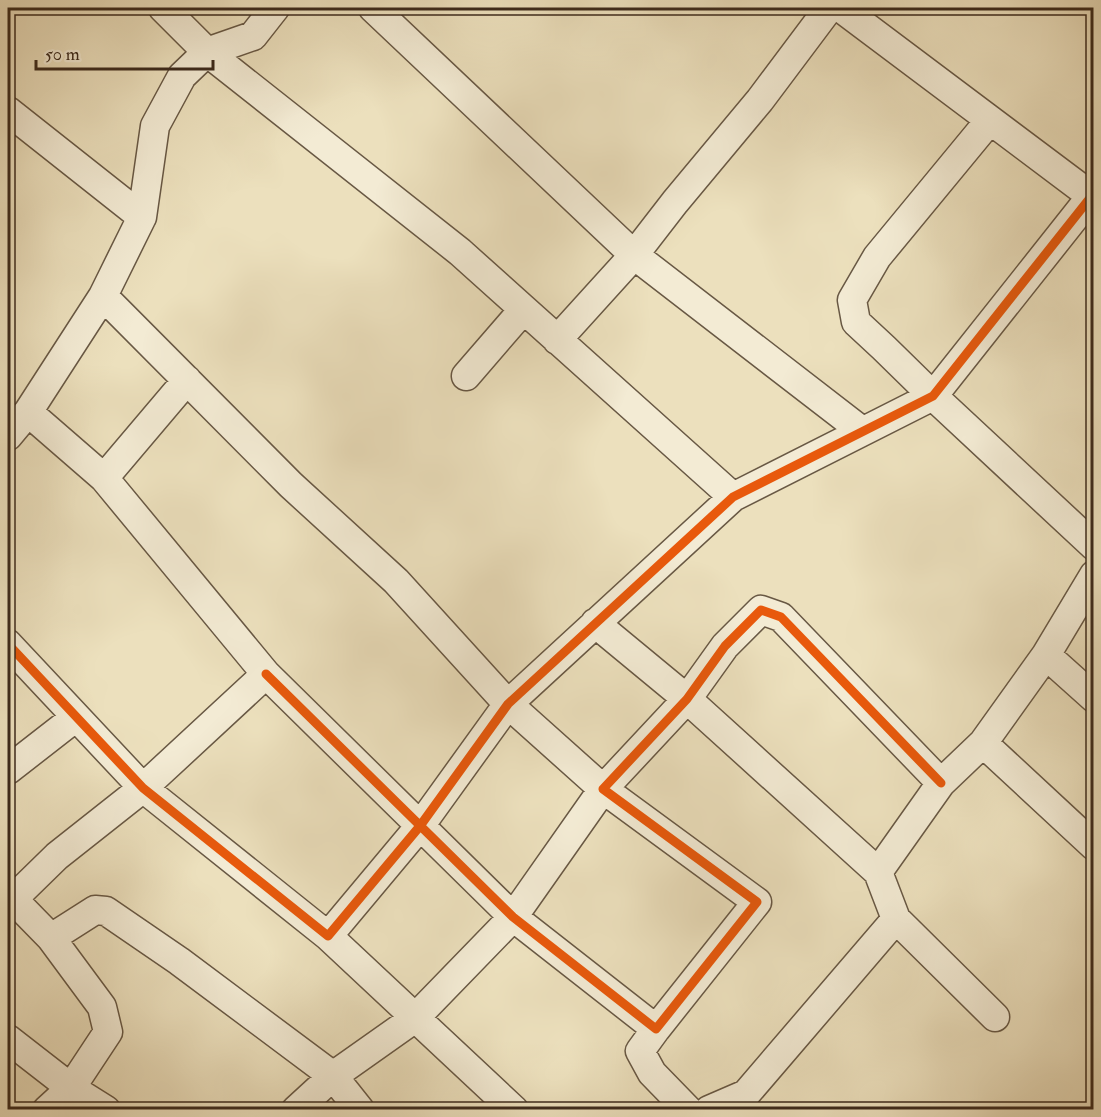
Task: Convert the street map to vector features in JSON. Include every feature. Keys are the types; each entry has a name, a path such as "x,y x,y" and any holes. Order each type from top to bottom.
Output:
{"street":[{"path":"163,8 207,52 460,252 733,497"},
{"path":"8,436 28,412 104,296 142,217 155,126 182,76 207,52 253,36 275,8"},
{"path":"373,8 634,255 862,431"},
{"path":"557,340 634,255 760,100 829,8"},
{"path":"328,936 420,826 508,704 733,497 933,396 1093,196 841,8"},
{"path":"8,111 142,217"},
{"path":"990,120 877,257 852,300 856,322 1094,546"},
{"path":"104,296 291,485 396,581 508,704 603,789 757,902 640,1051 652,1073 688,1110"},
{"path":"466,376 524,310"},
{"path":"104,478 187,380"},
{"path":"28,412 104,478 266,674 420,826 513,917 656,1029"},
{"path":"878,872 941,783 983,743 1046,655 1094,575"},
{"path":"296,1110 333,1076 415,1018 513,917 603,789 687,699 725,646 761,610 782,617 941,783"},
{"path":"595,622 687,699 878,872 896,919 995,1017"},
{"path":"8,644 143,788 328,936 514,1110"},
{"path":"1046,655 1094,698"},
{"path":"46,1110 71,1088 108,1032 102,1007 51,938 10,897 57,856 143,788 266,674"},
{"path":"8,770 76,717"},
{"path":"983,743 1094,846"},
{"path":"51,938 95,910 106,911 179,961 333,1076 360,1110"},
{"path":"709,1110 746,1094 896,919"},
{"path":"8,1039 71,1088 106,1110"}],"cycle path":[{"path":"8,644 143,788 328,936 420,826 508,704 733,497 933,396 1094,193"},
{"path":"266,674 513,917 656,1029 757,902 603,789 687,699 725,646 761,610 781,617 941,783"}]}
